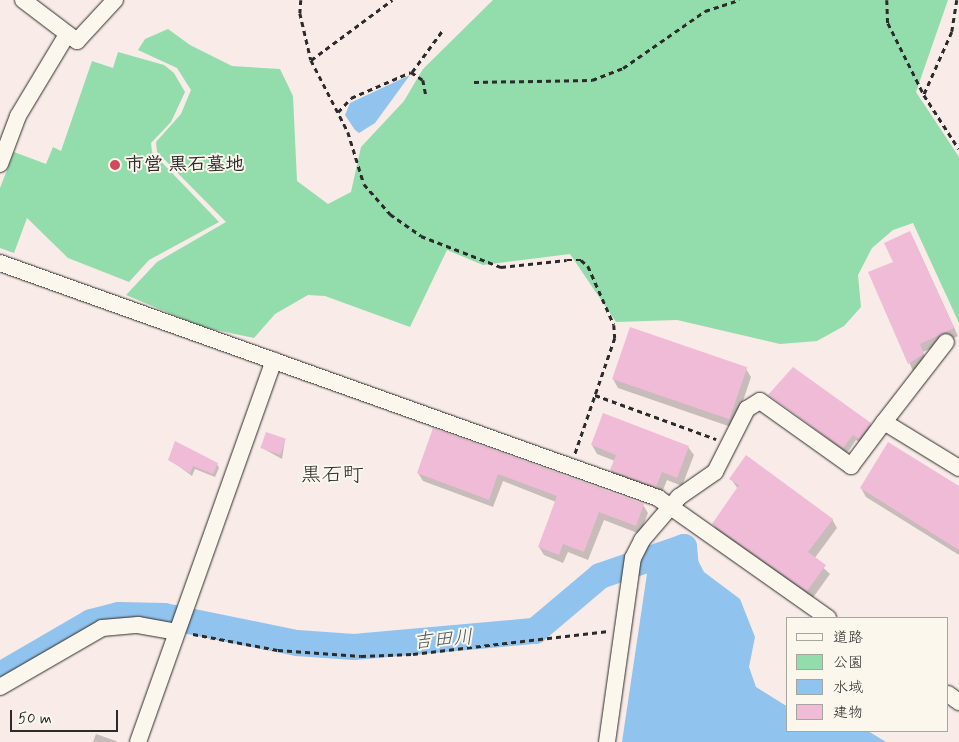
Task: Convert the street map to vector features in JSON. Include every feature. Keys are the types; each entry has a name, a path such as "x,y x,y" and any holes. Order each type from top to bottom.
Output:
{"street":[{"path":"22,0 66,36 76,41 115,0"},
{"path":"0,164 18,116 66,36"},
{"path":"0,263 658,498 827,617"},
{"path":"607,742 620,629 633,558 642,540 680,497 715,472 747,408 760,401 851,466 946,342"},
{"path":"138,742 183,611 274,361"},
{"path":"884,422 959,468"},
{"path":"0,686 102,628 138,625 176,632"}],"path":[{"path":"301,0 301,20 311,60 338,112 364,184 402,225 501,267 567,260 581,260 588,266 614,332 570,467"},
{"path":"311,60 392,0"},
{"path":"474,82 592,80 623,68 705,11 739,0"},
{"path":"887,0 888,23 924,95 959,149"},
{"path":"924,95 952,32 957,0"},
{"path":"338,112 350,98 412,72 442,31"},
{"path":"412,72 423,80 426,96"},
{"path":"595,395 729,444"},
{"path":"176,632 278,650 361,656 413,654 620,629"}],"green space":[{"path":"493,0 948,0 916,92 959,157 959,323 913,223 893,230 872,248 858,275 861,307 844,326 817,341 780,344 677,320 616,322 570,254 483,265 447,250 410,327 325,296 308,295 275,314 254,338 202,327 126,295 157,262 226,222 157,152 156,142 181,114 191,90 177,68 138,50 145,39 168,29 190,45 232,66 280,69 293,96 297,181 328,204 351,192 361,147 404,101 423,69"},
{"path":"118,52 164,65 174,73 185,92 171,122 151,143 152,152 219,222 149,260 129,282 68,258 27,218 14,253 0,248 0,188 14,152 46,164 53,147 61,151 92,61 113,68"}],"water":[{"path":"410,75 375,123 359,133 355,130 345,115 350,103"},
{"path":"693,551 704,572 740,599 755,637 749,667 756,687 786,706 786,732 870,732 886,742 622,742 648,567"}],"building":[{"path":"910,231 954,328 920,344 924,354 908,364 868,272 893,262 884,243"},
{"path":"630,327 747,367 729,419 612,379"},
{"path":"793,367 871,423 859,439 853,435 843,448 768,395"},
{"path":"603,413 689,446 677,478 662,472 656,487 610,470 616,455 591,445"},
{"path":"433,428 644,504 636,526 599,512 584,552 563,544 559,555 538,547 557,496 498,474 489,500 417,473"},
{"path":"266,432 286,439 280,455 260,448"},
{"path":"175,441 218,463 213,474 193,466 190,473 168,460"},
{"path":"888,442 959,486 959,550 860,488"},
{"path":"746,455 833,519 808,552 826,565 807,591 712,524 739,485 729,479"}],"waterway":[{"name":"吉田川","path":"0,675 91,622 119,615 164,616 297,643 354,647 535,631 600,576 684,547 688,589"}],"place":[{"name":"市営 黒石墓地","path":"115,165"}],"district":[{"name":"黒石町","path":"332,475"}]}
